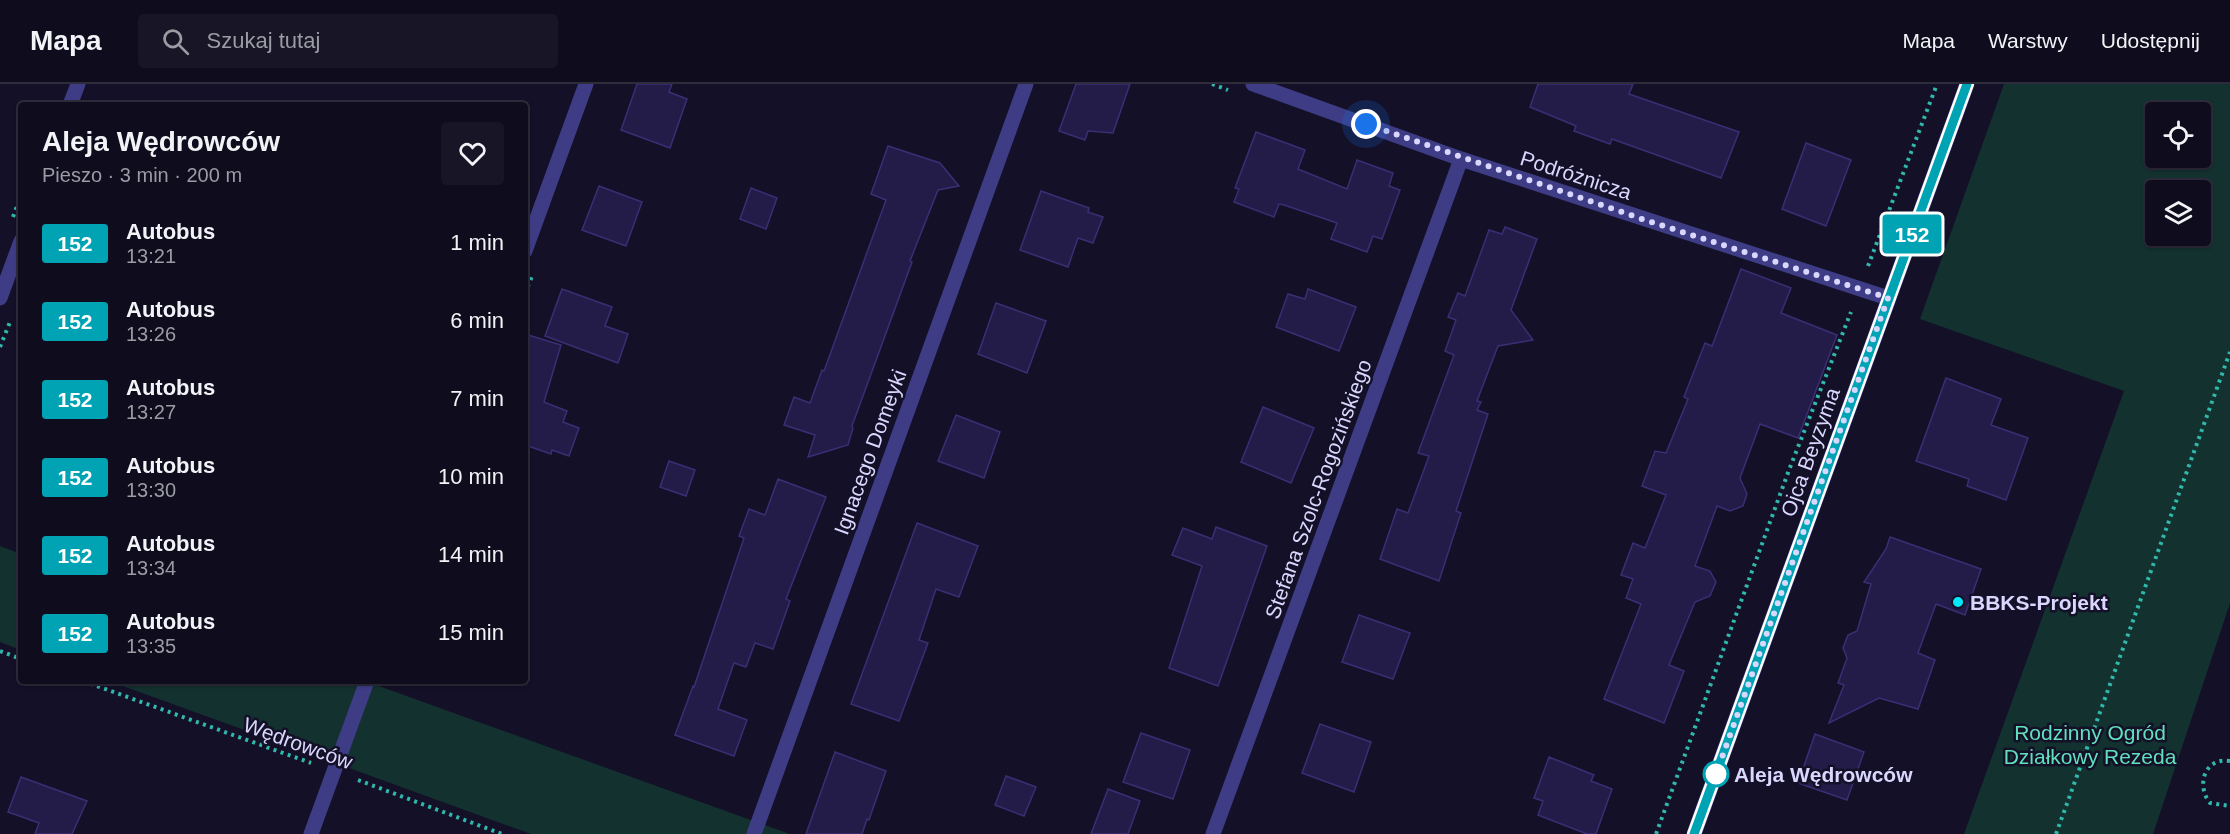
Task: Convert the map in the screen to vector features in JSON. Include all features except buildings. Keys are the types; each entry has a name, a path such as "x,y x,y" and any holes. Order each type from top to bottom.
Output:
{"street":[{"path":"71,102 78,84"},
{"path":"528,243 586,84"},
{"name":"Ignacego Domeyki","path":"754,834 1026,84"},
{"name":"Podróżnicza","path":"1253,84 1461,159 1888,298"},
{"name":"Ojca Beyzyma","path":"1694,834 1967,84"},
{"name":"Stefana Szolc-Rogozińskiego","path":"1213,834 1461,159"},
{"path":"0,298 18,249"},
{"path":"311,834 366,684"}],"path":[{"path":"1865,273 1937,84"},
{"path":"1656,834 1789,470 1852,309"},
{"path":"2056,834 2230,351"},
{"path":"0,651 18,658"},
{"name":"Wędrowców","path":"91,684 502,834"},
{"path":"2230,761 2217,761 2212,764 2204,775 2202,785 2204,795 2210,803 2230,807"}],"green space":[{"name":"Rodzinny Ogród Działkowy Rezeda","path":"2004,84 2230,84 2230,603 2153,834 1964,834 2124,391 1920,319"},
{"path":"0,546 18,553 18,649 0,642"},
{"path":"117,684 373,684 790,834 531,834"}],"bus line":[{"name":"152","path":"1694,834 1967,84"}],"place":[{"name":"BBKS-Projekt","path":"1958,602"},
{"name":"Aleja Wędrowców","path":"1716,774"}],"route":[{"path":"1366,124 1461,159 1888,298 1716,774"}]}
